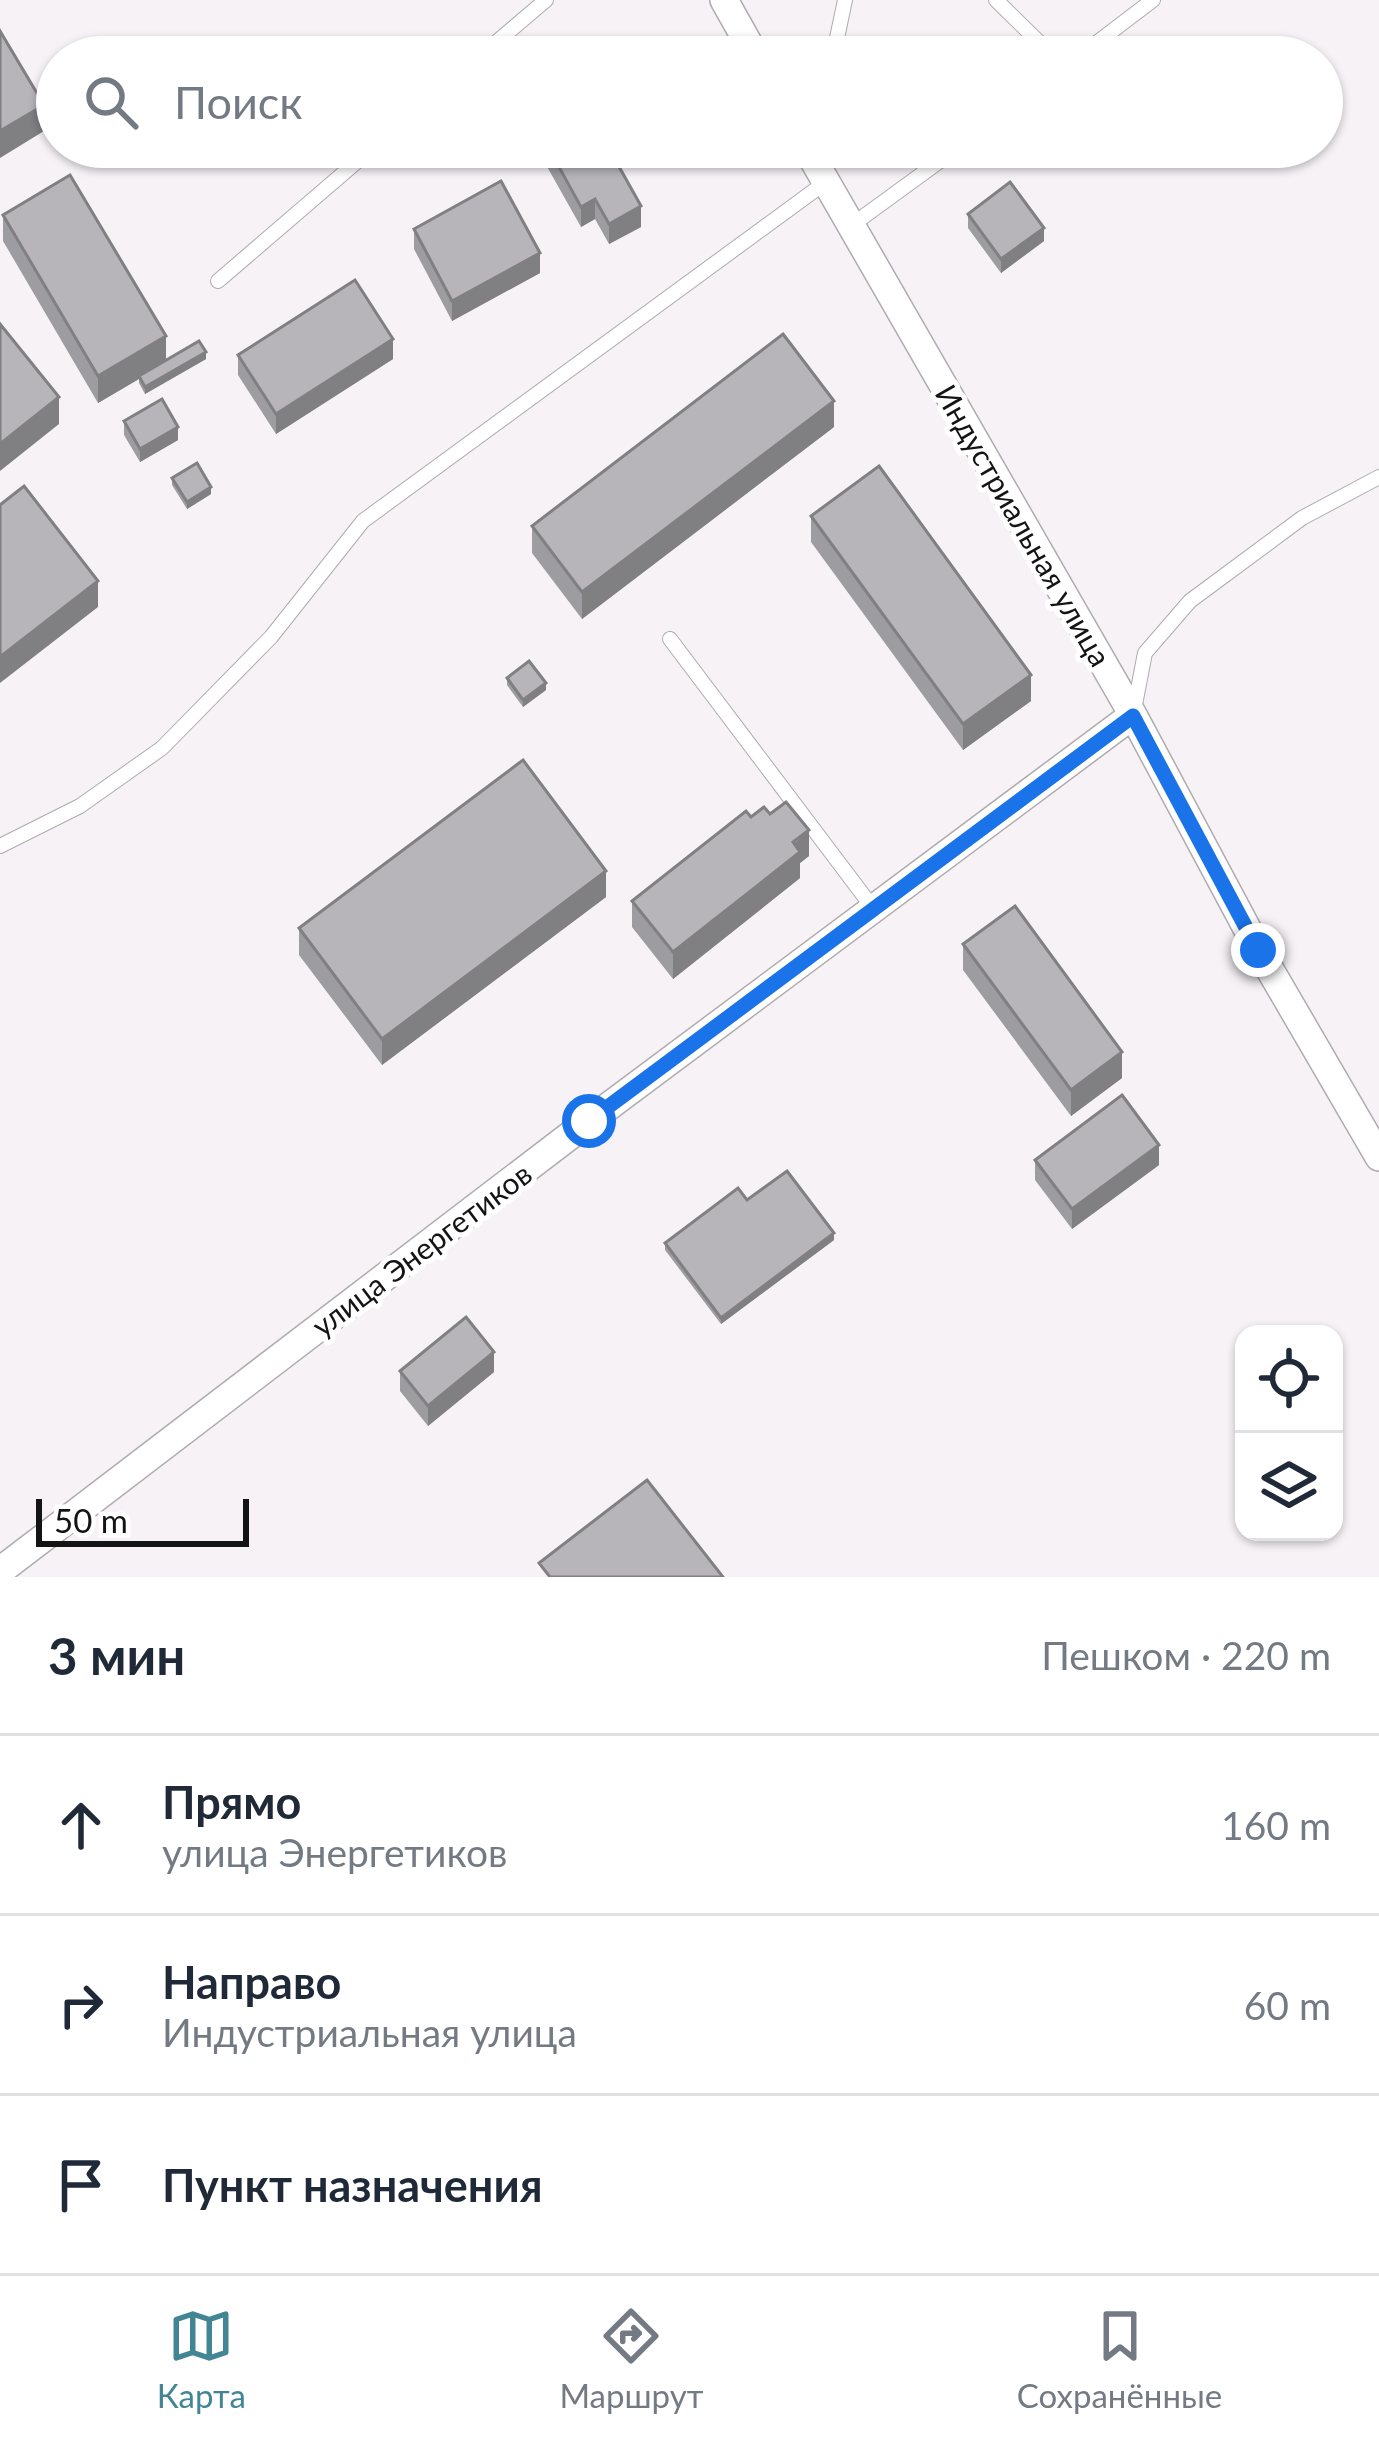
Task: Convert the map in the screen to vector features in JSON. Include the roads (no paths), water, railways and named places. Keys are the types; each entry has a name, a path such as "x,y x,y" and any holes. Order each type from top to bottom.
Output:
{"street":[{"path":"724,0 744,36"},
{"name":"Индустриальная улица","path":"818,168 1133,716 1258,950 1379,1157"},
{"name":"улица Энергетиков","path":"0,1571 1133,716"}],"lane":[{"path":"504,36 546,0"},
{"path":"837,36 845,0"},
{"path":"996,0 1033,36"},
{"path":"1106,36 1153,0"},
{"path":"218,280 349,168"},
{"path":"852,225 930,168"},
{"path":"0,846 80,806 162,748 271,637 363,521 826,182"},
{"path":"1133,716 1145,653 1190,601 1302,518 1379,477"},
{"path":"670,639 873,908"}]}
